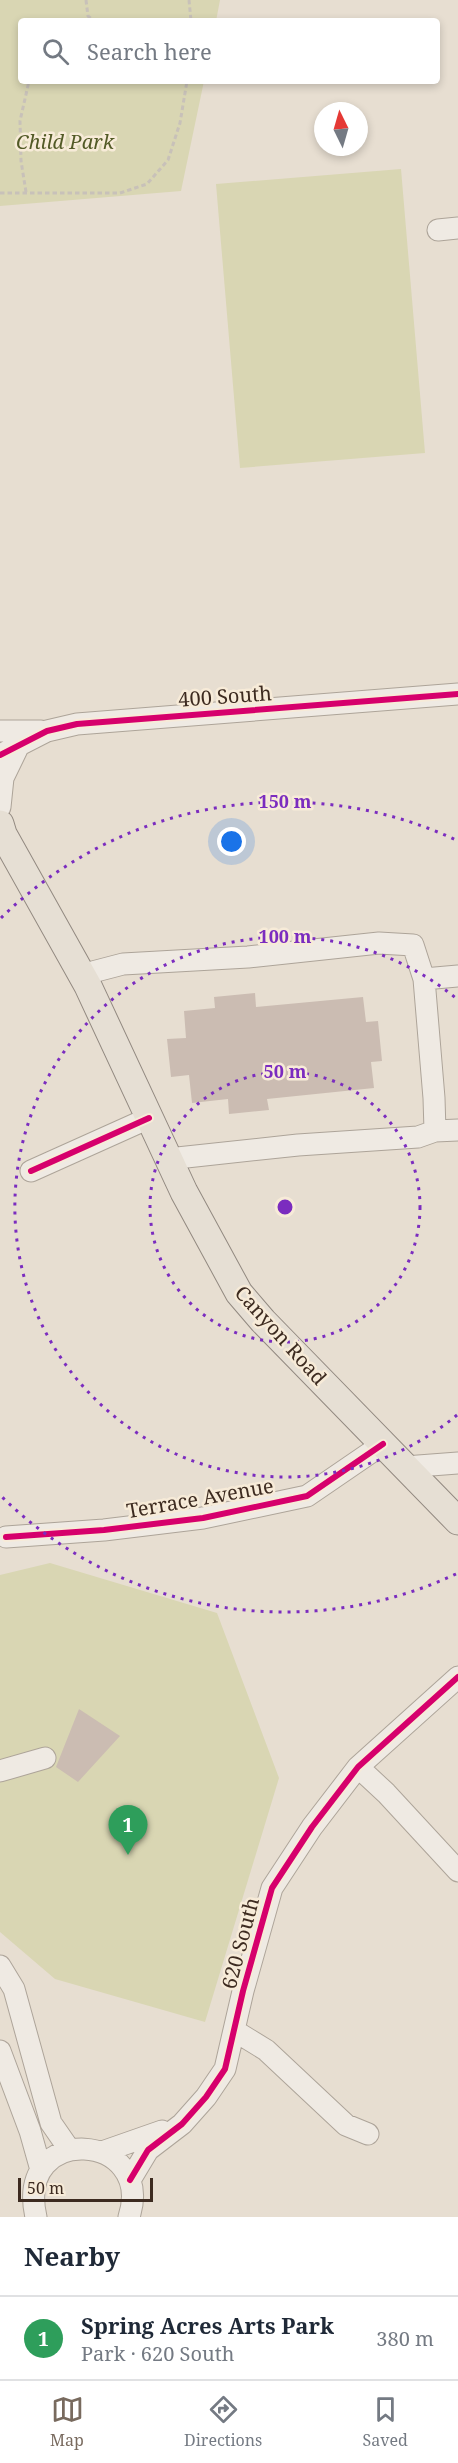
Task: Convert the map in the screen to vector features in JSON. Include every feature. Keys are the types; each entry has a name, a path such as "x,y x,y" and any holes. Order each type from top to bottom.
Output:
{"main road":[{"name":"Canyon Road","path":"1,830 81,975 184,1192 239,1293 458,1521"}],"street":[{"name":"400 South","path":"0,731 47,731 77,724 458,694"},
{"name":"400 South","path":"0,755 47,731"},
{"path":"0,807 3,778 19,745"},
{"path":"81,975 123,964 248,957 379,944 413,945 424,979 435,1131"},
{"path":"424,979 458,976"},
{"path":"31,1172 149,1118"},
{"path":"168,1159 298,1145 418,1137 435,1131 458,1130"},
{"name":"Terrace Avenue","path":"6,1537 104,1530 203,1518 308,1496 383,1444"},
{"path":"405,1467 458,1463"},
{"name":"620 South","path":"130,2180 148,2150 182,2124 206,2097 225,2069 243,1990 272,1888 312,1827 358,1767 458,1677"},
{"path":"0,1771 45,1758"},
{"path":"358,1767 386,1793 458,1871"},
{"path":"0,1966 14,1989 51,2123 69,2150 58,2154 40,2170 34,2185 32,2201 36,2217"},
{"path":"235,2031 266,2050 346,2125 368,2134"},
{"path":"0,2051 8,2095 31,2133 40,2170"},
{"name":"620 South","path":"69,2150 86,2148 102,2152 182,2124"},
{"path":"102,2152 118,2163 130,2180 133,2193 132,2214"}],"path":[{"path":"86,0 88,16 90,18"},
{"path":"189,0 191,18"},
{"path":"26,192 21,161 20,121 28,84"},
{"path":"0,193 120,193 147,184 168,160 180,123 186,84"}],"green space":[{"name":"Child Park","path":"0,0 220,0 217,18 18,18 18,84 203,84 181,191 0,206"},
{"path":"401,169 425,453 240,468 216,184"},
{"path":"50,1563 217,1613 279,1778 205,2022 55,1979 0,1932 0,1575"}],"building":[{"path":"255,993 256,1007 363,997 366,1022 378,1021 382,1061 371,1062 374,1088 267,1099 269,1110 229,1114 228,1099 192,1103 189,1075 171,1077 167,1039 186,1038 184,1011 215,1008 214,997"},
{"path":"79,1709 120,1736 78,1782 56,1767"}],"cycle path":[{"path":"0,755 47,731 77,724 458,694"},
{"path":"31,1171 149,1118"},
{"path":"6,1537 104,1530 203,1518 307,1496 383,1444"},
{"path":"130,2180 148,2150 182,2124 206,2097 225,2069 243,1991 272,1888 312,1827 358,1767 458,1677"}],"place":[{"name":"Spring Acres Arts Park","path":"128,1855"}]}
